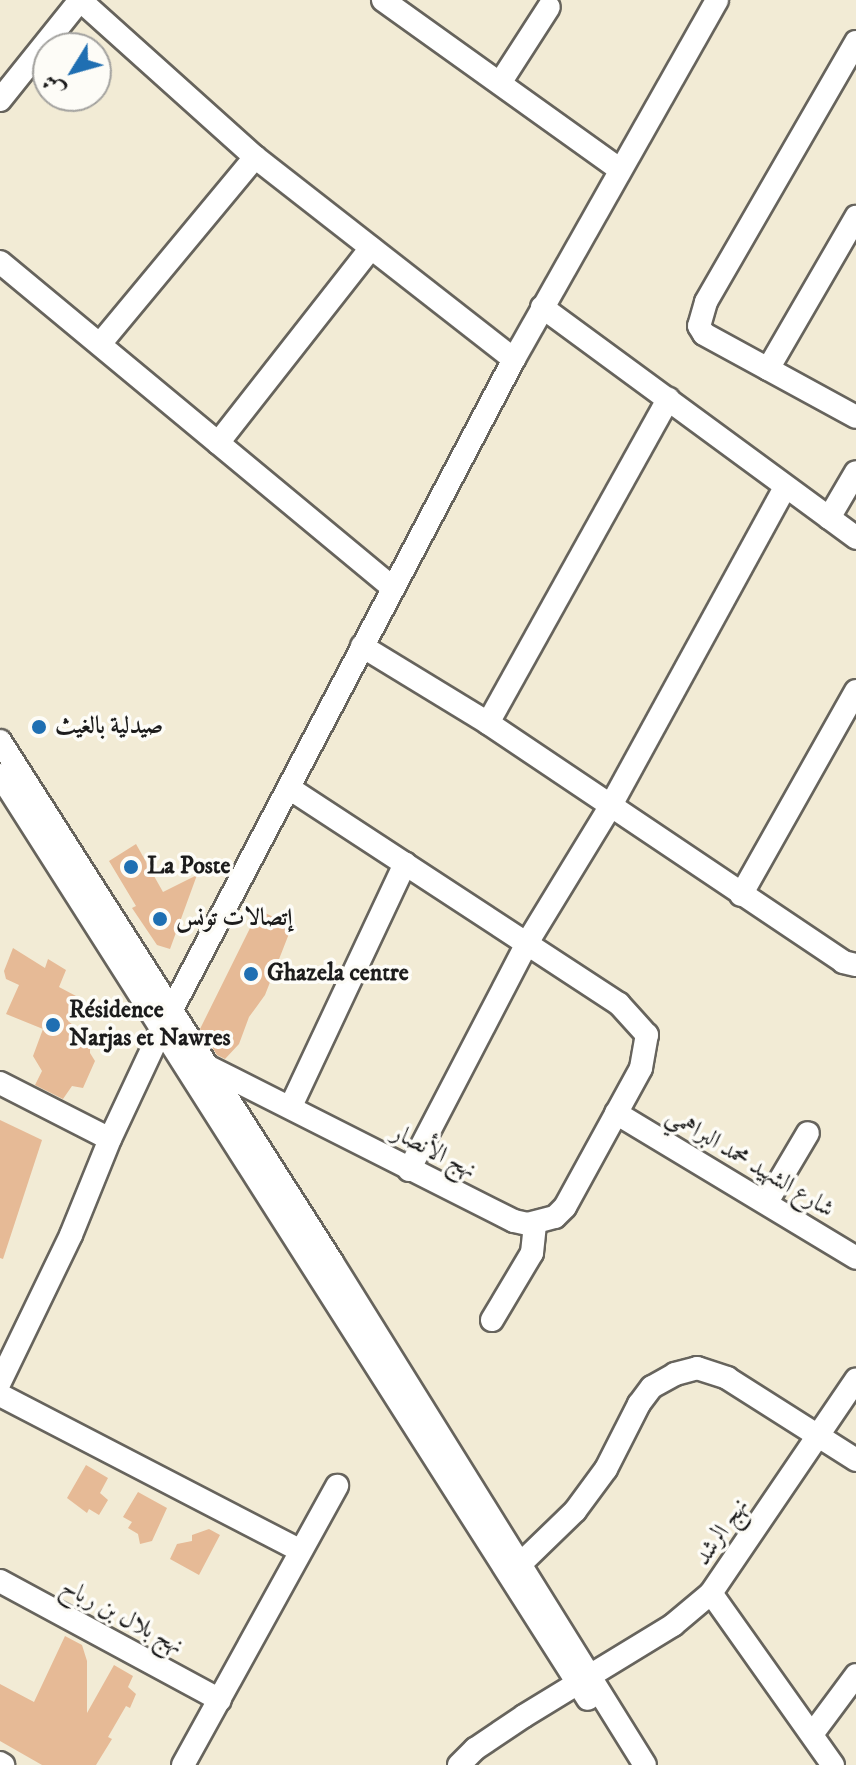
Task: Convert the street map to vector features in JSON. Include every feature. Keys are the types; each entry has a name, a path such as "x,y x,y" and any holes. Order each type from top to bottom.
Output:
{"street":[{"path":"0,100 80,0 255,157 514,359"},
{"path":"383,0 619,169"},
{"path":"0,1382 5,1355 71,1235 110,1139 166,1022 542,307 717,0"},
{"path":"500,83 549,7"},
{"path":"856,42 699,317 699,326 704,334 856,417"},
{"path":"100,344 255,157"},
{"path":"768,369 856,217"},
{"path":"218,443 371,248"},
{"path":"0,262 393,588"},
{"path":"542,307 856,538"},
{"path":"488,723 668,399"},
{"path":"829,518 856,472"},
{"path":"409,1170 527,943 610,807 785,487"},
{"path":"362,646 488,723 843,962 856,965"},
{"path":"741,895 856,691"},
{"path":"0,741 166,1022"},
{"path":"0,775 193,1063 585,1680 645,1765"},
{"path":"290,789 619,1004 647,1035 641,1068 565,1207 555,1217 535,1223 532,1253 492,1320"},
{"path":"291,1106 405,864"},
{"name":"نهج الأنصار","path":"193,1063 291,1106 409,1170 514,1221 535,1223"},
{"path":"0,1083 110,1139"},
{"name":"شارع الشهيد محمد البراهمي","path":"616,1113 856,1258"},
{"path":"767,1202 808,1133"},
{"path":"515,1569 575,1511 606,1469 639,1404 652,1387 675,1374 697,1368 727,1378 856,1460"},
{"name":"نهج الرشد","path":"459,1765 475,1749 673,1625 711,1593 820,1438 856,1380"},
{"path":"0,1395 299,1550"},
{"path":"183,1765 337,1486"},
{"name":"نهج بلال بن رباح","path":"0,1581 220,1700"},
{"path":"711,1593 833,1765"},
{"path":"813,1733 856,1675"},
{"path":"585,1680 629,1765"}],"building":[{"path":"136,844 163,892 197,875 170,949 157,945 132,908 136,906 109,861"},
{"name":"Ghazela centre","path":"259,910 292,926 265,995 249,1017 239,1044 225,1059 217,1055 200,1029"},
{"name":"Résidence Narjas et Nawres","path":"13,948 45,968 48,959 66,970 59,987 76,996 68,1021 90,1039 90,1053 95,1061 83,1088 72,1086 63,1099 35,1085 42,1071 33,1056 43,1029 6,1014 19,985 6,979 4,971"},
{"path":"0,1120 42,1140 3,1259 0,1258"},
{"path":"86,1465 108,1478 100,1493 108,1500 99,1515 89,1509 87,1513 67,1498"},
{"path":"138,1492 167,1508 152,1541 140,1544 138,1534 128,1528 132,1522 123,1517"},
{"path":"209,1529 220,1535 199,1575 170,1559 177,1544 192,1541 192,1535"},
{"path":"65,1636 82,1645 87,1661 87,1713 114,1665 133,1676 128,1687 136,1694 130,1708 126,1706 108,1737 112,1739 96,1765 42,1765 0,1741 0,1684 34,1702"}],"place":[{"name":"صيدلية بالغيث","path":"39,727"},
{"name":"La Poste","path":"131,867"},
{"name":"إتصالات تونس","path":"160,919"},
{"name":"Ghazela centre","path":"251,974"},
{"name":"Résidence Narjas et Nawres","path":"53,1025"}]}
